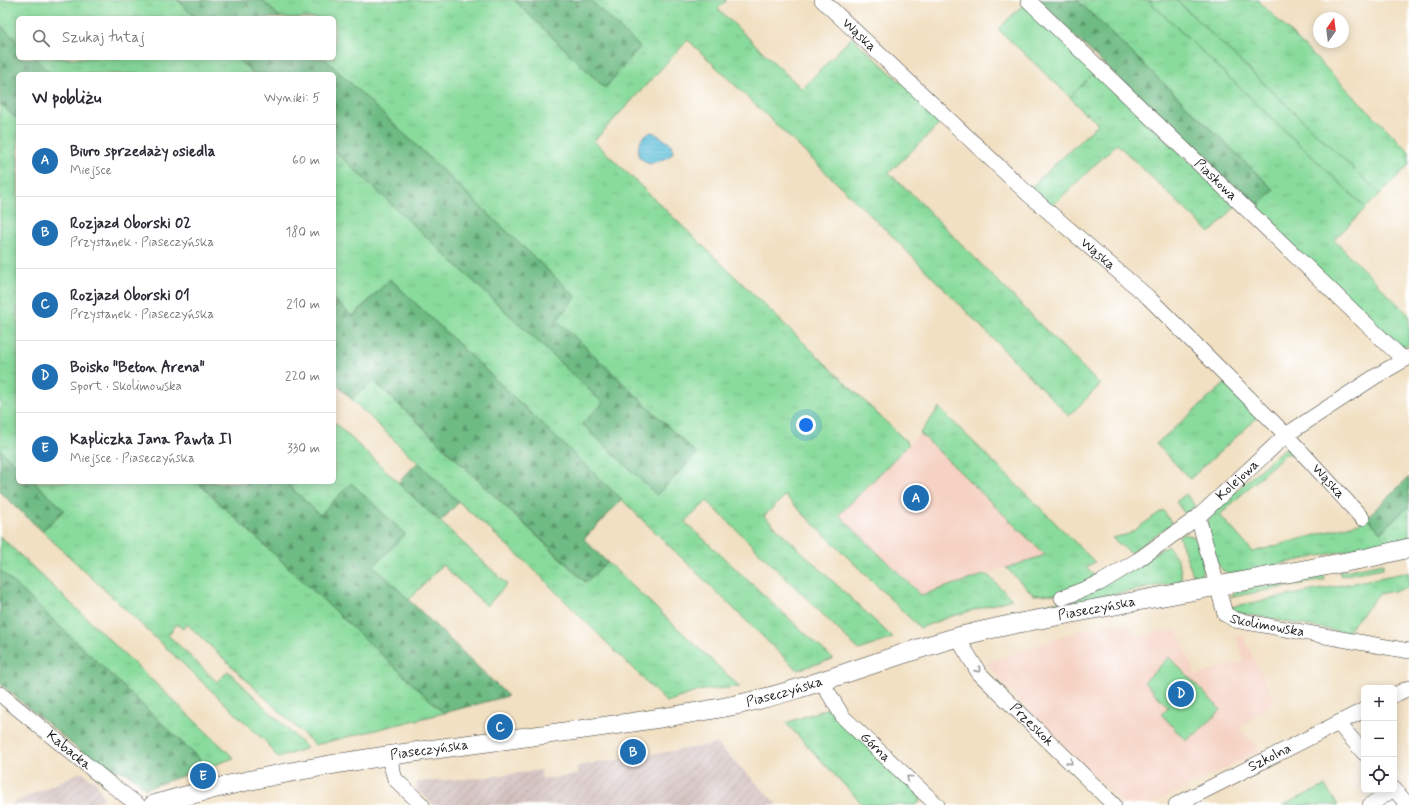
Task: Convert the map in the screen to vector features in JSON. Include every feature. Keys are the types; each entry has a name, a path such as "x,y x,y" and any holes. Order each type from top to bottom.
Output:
{"main road":[{"name":"Piaseczyńska","path":"153,805 266,776 388,755 629,723 762,700 822,682 957,637 1014,624 1216,585 1367,558 1409,548"}],"street":[{"name":"Wąska","path":"822,0 1028,194 1148,297 1286,436 1362,518"},
{"name":"Piaskowa","path":"1028,0 1406,358"},
{"name":"Kolejowa","path":"1062,598 1100,583 1117,573 1198,517 1286,436 1406,358"},
{"name":"Skolimowska","path":"1198,517 1225,614 1235,620 1409,651"},
{"name":"Przeskok","path":"957,637 979,673 1114,805"},
{"name":"Górna","path":"822,682 844,716 937,805"},
{"path":"1397,694 1409,688"},
{"name":"Kabacka","path":"0,694 108,783 138,805"},
{"name":"Szkolna","path":"1176,805 1361,712"},
{"path":"1338,723 1361,750"},
{"path":"388,755 395,779 422,805"},
{"path":"1370,805 1388,793"},
{"path":"1396,793 1408,805"}],"shaded area":[{"path":"920,433 1045,555 922,595 839,515"},
{"path":"1113,625 1131,626 1134,636 1177,629 1196,676 1243,661 1238,641 1234,635 1243,636 1275,701 1240,728 1260,751 1150,805 1123,805 1005,686 986,663 1090,627"},
{"path":"717,744 778,805 433,805 416,789 417,782 479,778 541,770 542,779 577,775 577,766"},
{"path":"81,772 96,782 104,798 89,805 9,805"}],"green space":[{"path":"0,0 177,0 193,16 16,16 16,40 0,25"},
{"path":"177,0 262,0 279,16 193,16"},
{"path":"262,0 514,0 605,88 640,47 590,0 727,0 718,9 802,89 852,37 943,121 889,173 914,196 1100,385 1069,416 891,235 688,40 594,141 909,444 839,515 921,595 987,574 1012,599 946,618 920,628 785,496 764,516 893,638 859,650 707,501 685,522 833,659 797,670 622,500 390,279 352,317 336,301 336,152 603,403 582,424 657,495 697,454 557,320 576,297 326,60 336,60 336,16 279,16"},
{"path":"514,0 590,0 640,47 605,88"},
{"path":"1037,0 1077,0 1274,190 1255,210"},
{"path":"1077,0 1148,0 1366,208 1334,240 1409,315 1409,344 1400,349 1255,210 1274,190"},
{"path":"1148,0 1176,0 1380,194 1366,208"},
{"path":"1176,0 1258,0 1409,151 1409,165 1380,194"},
{"path":"1024,4 1095,72 1070,97 998,29"},
{"path":"0,25 16,40 16,60 37,60 49,72 16,72 16,118 0,103"},
{"path":"37,60 239,60 252,72 49,72"},
{"path":"239,60 326,60 576,297 557,320 697,454 657,495 582,424 603,403 336,152 336,72 252,72"},
{"path":"1095,72 1236,206 1210,233 1117,144 1051,207 1030,188 1098,124 1086,112 1085,114 1070,97"},
{"path":"0,103 16,118 16,465 0,450"},
{"path":"390,279 622,500 584,539 607,562 586,582 374,381 351,399 336,384 336,301 353,317"},
{"path":"374,381 585,582 607,562 740,687 702,690 666,702 528,564 459,502 351,399"},
{"path":"1227,382 1257,413 1257,418 1190,479 1156,444"},
{"path":"939,408 1095,562 1087,567 1096,578 1057,594 1034,595 1006,568 1045,555 920,433"},
{"path":"336,424 507,584 487,606 442,565 409,600 374,566 405,534 351,483 320,515 287,484 336,484"},
{"path":"1286,448 1291,449 1299,456 1297,458 1292,454 1285,454 1220,515 1253,552 1359,523 1367,517 1381,532 1409,506 1409,538 1230,574 1224,571 1219,566 1213,553 1206,524 1213,511"},
{"path":"0,450 16,465 16,484 36,484 64,510 42,531 0,492"},
{"path":"418,462 459,502 440,522 398,483"},
{"path":"1409,477 1409,506 1380,532 1367,517"},
{"path":"351,483 405,534 374,566 508,696 444,713 199,484 287,484 320,515"},
{"path":"36,484 199,484 444,713 315,745 187,624 183,629 177,624 168,635 217,682 228,671 307,748 278,758 267,743 42,531 64,510"},
{"path":"1186,494 1195,506 1185,514 1176,502"},
{"path":"1163,510 1171,524 1130,553 1112,538 1129,534"},
{"path":"1183,534 1193,536 1202,553 1202,571 1200,576 1195,580 1179,537"},
{"path":"0,536 234,758 208,767 0,570"},
{"path":"1167,546 1174,553 1180,567 1181,582 1103,596 1042,611 1035,606 1077,598"},
{"path":"1383,563 1383,568 1341,576 1339,572"},
{"path":"0,570 208,767 145,789 132,776 125,772 116,770 110,776 0,684"},
{"path":"1409,572 1409,588 1379,594 1346,633 1235,612 1230,607"},
{"path":"1324,575 1325,580 1279,588 1278,583"},
{"path":"1278,583 1279,588 1231,597 1235,591"},
{"path":"1169,657 1221,710 1195,735 1194,734 1186,741 1161,714 1168,707 1144,682"},
{"path":"831,707 921,794 920,802 916,805 863,805 786,723"},
{"path":"1325,786 1338,805 1283,805"}],"water":[{"path":"653,132 671,144 673,153 667,158 649,164 639,157 638,149 640,141 645,135"}],"place":[{"name":"Biuro sprzedaży osiedla","path":"916,498"},
{"name":"Boisko \"Beton Arena\"","path":"1181,694"},
{"name":"Rozjazd Oborski 01","path":"500,727"},
{"name":"Rozjazd Oborski 02","path":"633,752"},
{"name":"Kapliczka Jana Pawła II","path":"203,776"}]}
